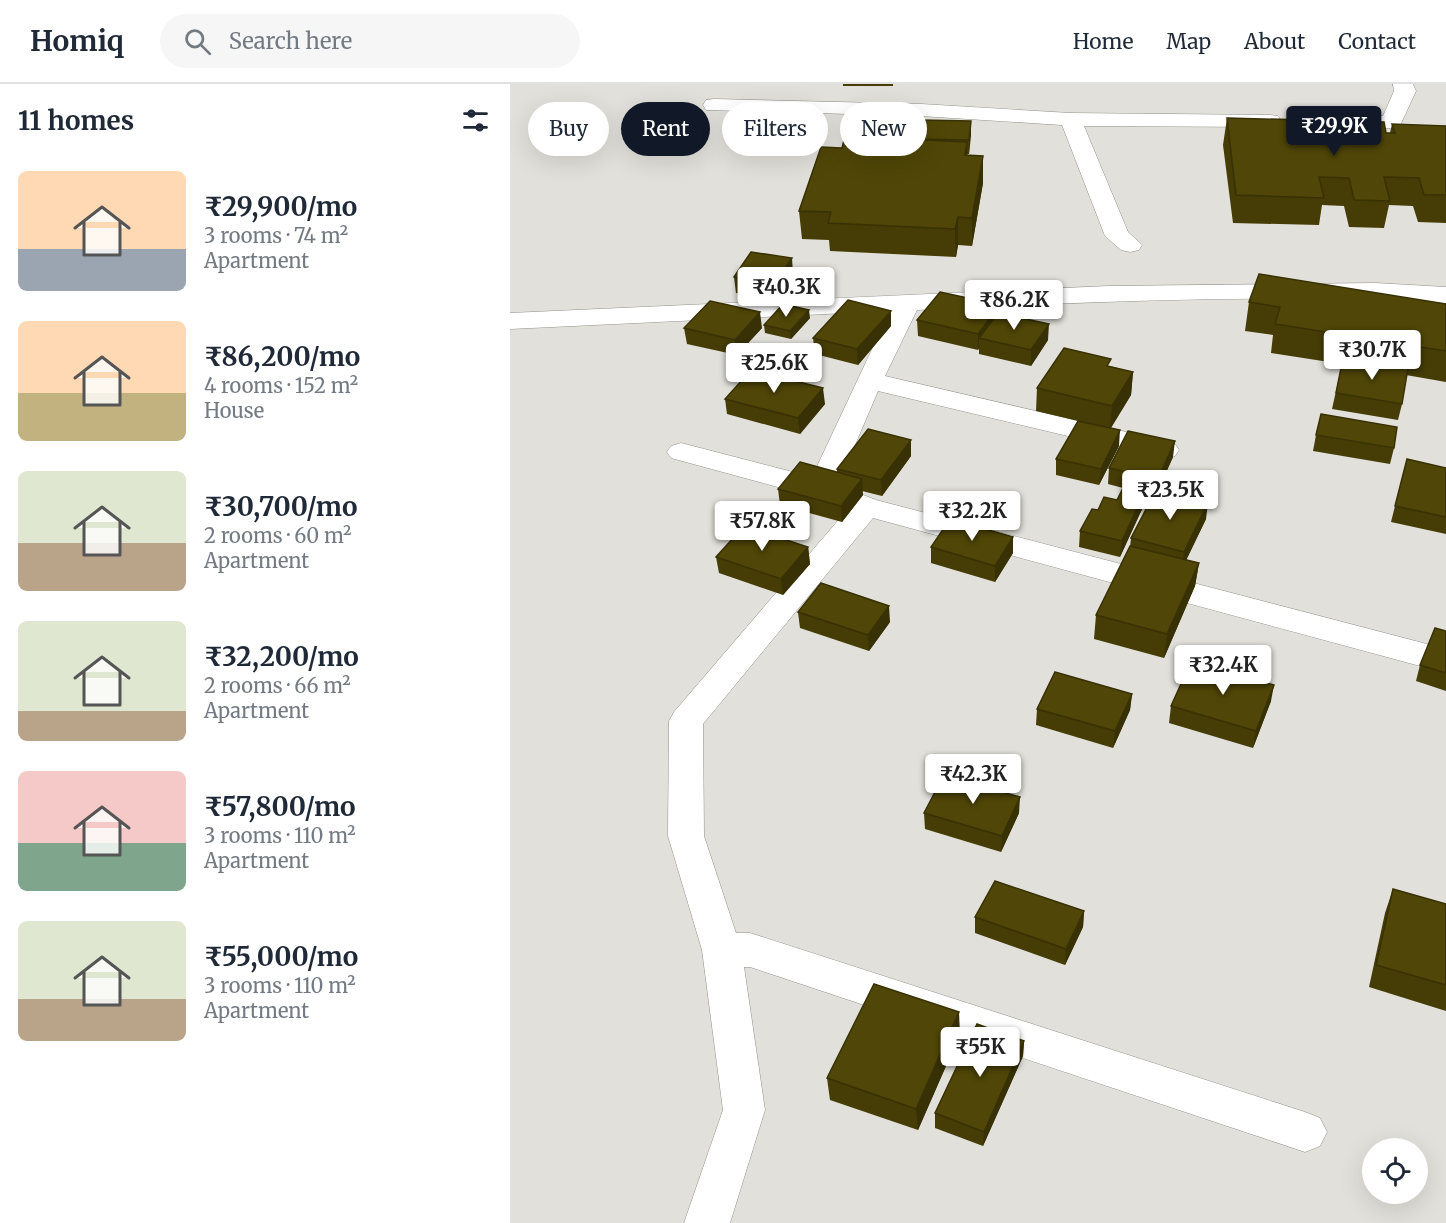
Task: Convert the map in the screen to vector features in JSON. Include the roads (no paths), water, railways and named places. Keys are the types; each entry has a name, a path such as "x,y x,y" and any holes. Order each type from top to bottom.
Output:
{"street":[{"path":"1320,122 1391,123 1405,91 1403,84"},
{"path":"714,105 921,110 1070,119 1296,122"},
{"path":"1070,119 1117,236 1130,245"},
{"path":"510,321 687,315 908,302 1108,294 1375,291 1446,295"},
{"path":"821,489 869,381 908,302"},
{"path":"869,381 1169,451"},
{"path":"681,452 821,489 866,507 1446,661"},
{"path":"707,1223 744,1110 722,950 686,836 687,721 866,507"},
{"path":"722,950 750,950 1305,1132"}]}
